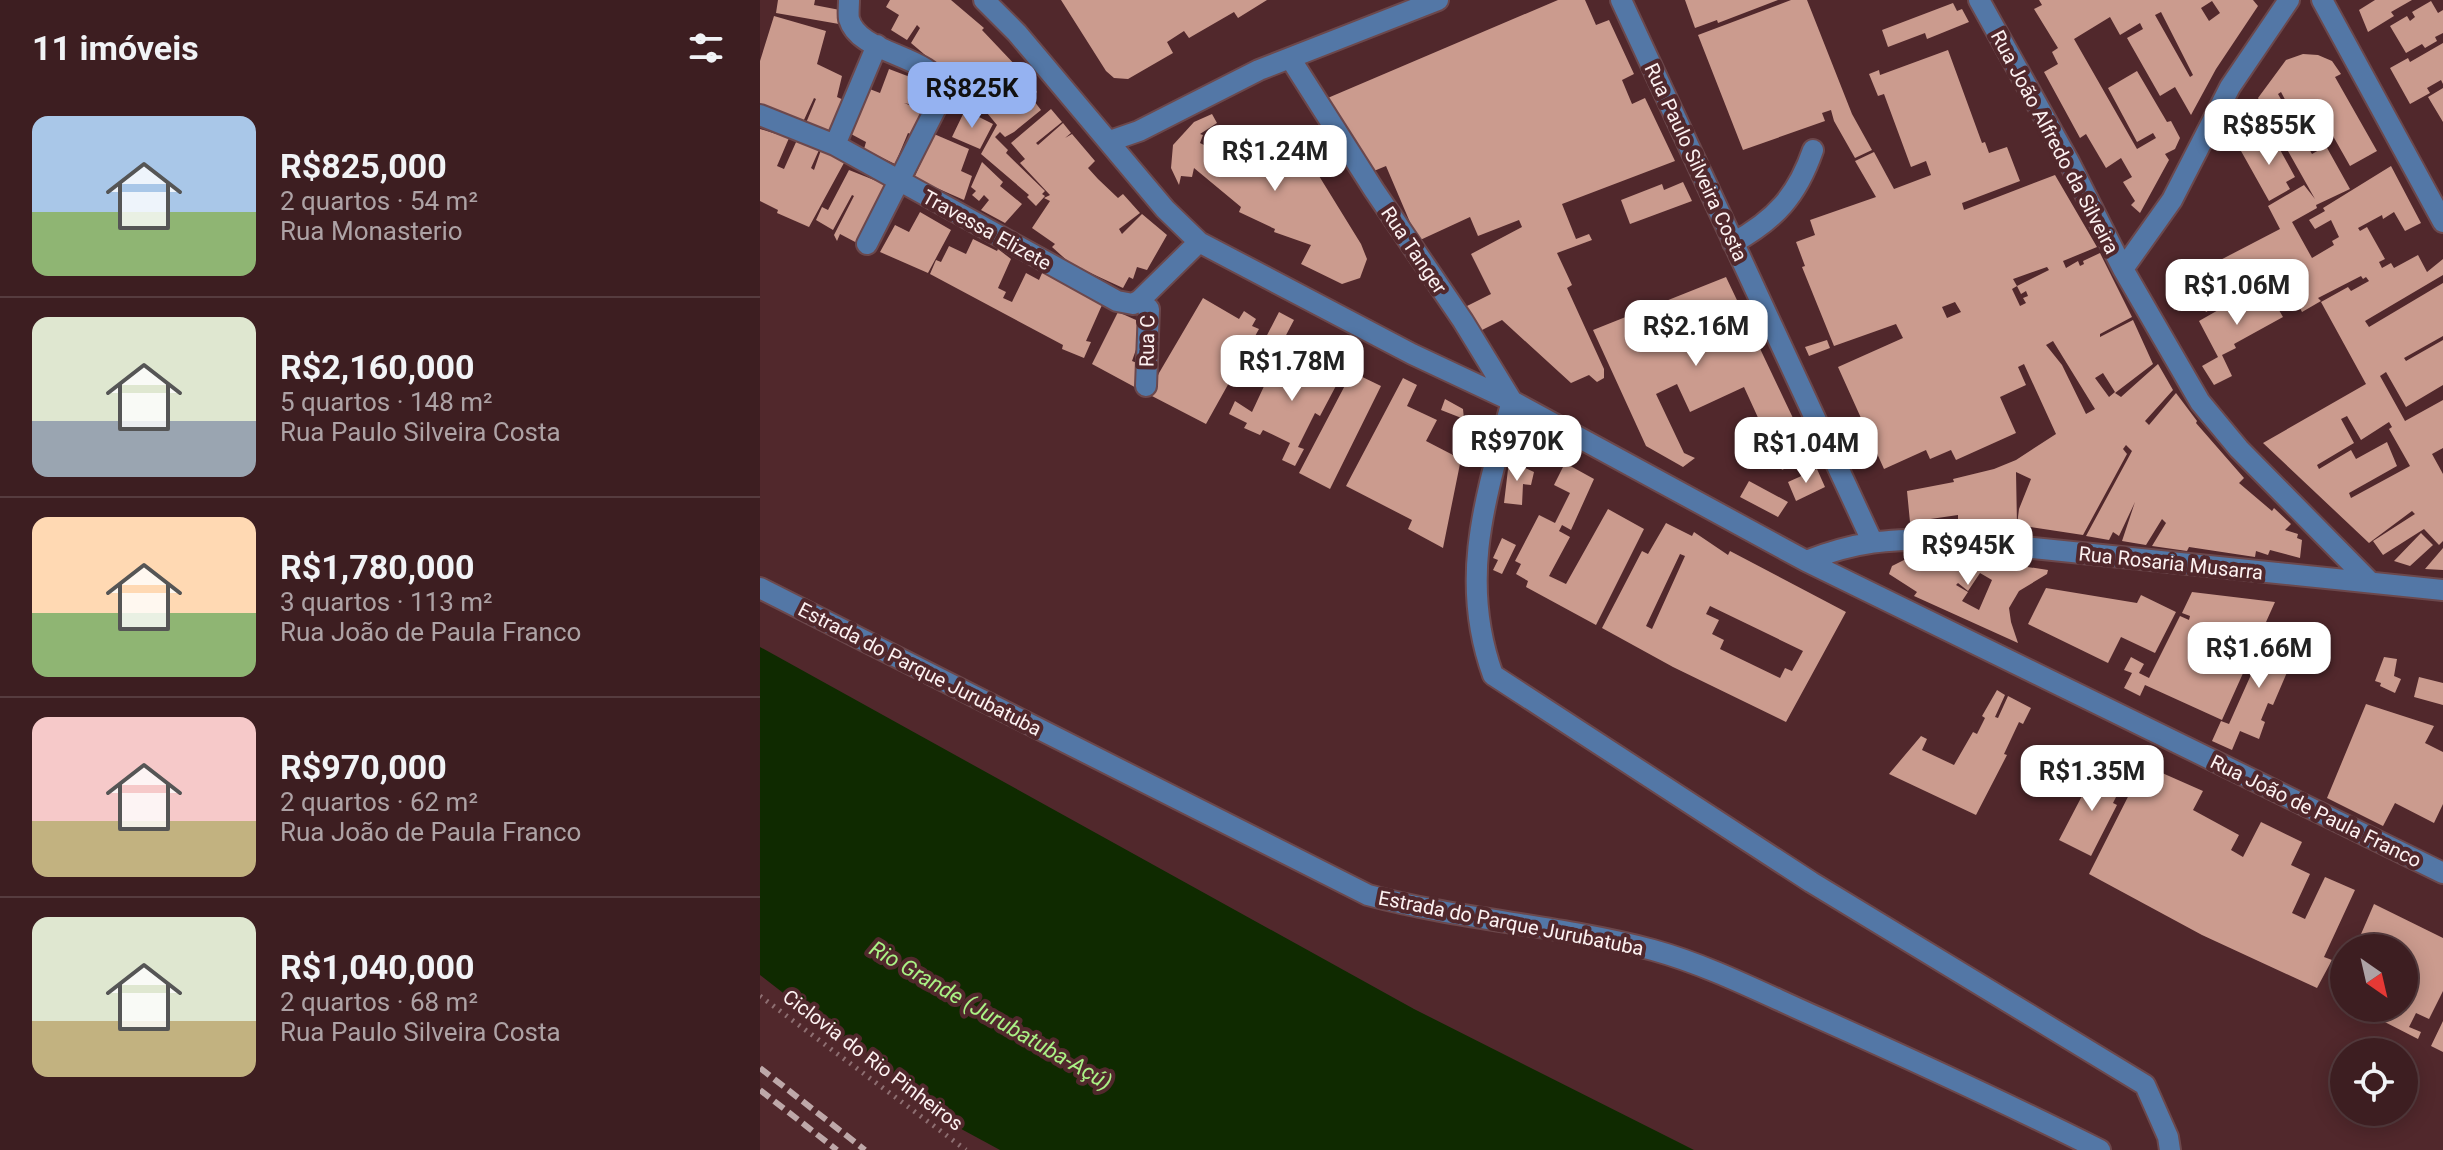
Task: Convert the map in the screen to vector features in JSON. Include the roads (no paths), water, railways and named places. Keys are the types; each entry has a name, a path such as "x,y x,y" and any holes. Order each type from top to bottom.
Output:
{"street":[{"path":"849,0 850,20 854,28 877,45 935,74 945,90 867,244"},
{"name":"Rua João de Paula Franco","path":"984,0 1110,141 1165,209 1199,242 1412,354 1512,401 1806,561 2443,873"},
{"path":"1110,141 1139,131 1259,70 1438,0"},
{"name":"Rua Paulo Silveira Costa","path":"1621,0 1872,541"},
{"name":"Rua João Alfredo da Silveira","path":"1979,0 2068,160 2123,269 2200,402 2239,449 2369,581"},
{"path":"2123,269 2172,200 2230,87 2289,0"},
{"path":"2322,0 2443,222"},
{"path":"835,145 877,45"},
{"name":"Rua Tanger","path":"1290,58 1512,401"},
{"name":"Travessa Elizete","path":"760,115 835,145 1117,301 1133,304 1140,300"},
{"path":"1733,243 1772,217 1802,181 1813,150"},
{"path":"1140,300 1199,242"},
{"name":"Rua C","path":"1140,300 1149,309 1146,386"},
{"path":"1512,401 1477,546 1476,617 1493,675 1811,882 2145,1085 2168,1137 2170,1150"},
{"name":"Rua Rosaria Musarra","path":"1806,561 1845,546 1872,541 1945,539 2443,590"},
{"name":"Estrada do Parque Jurubatuba","path":"760,588 1368,895 1426,911 1528,926 1651,950 1703,966 1984,1092 2100,1150"}],"water":[{"name":"Rio Grande (Jurubatuba-Açú)","path":"760,647 1414,1009 1694,1150 1000,1150 952,1124 760,975"}],"railway":[{"path":"760,1068 865,1150"},
{"path":"760,1090 837,1150"}]}
